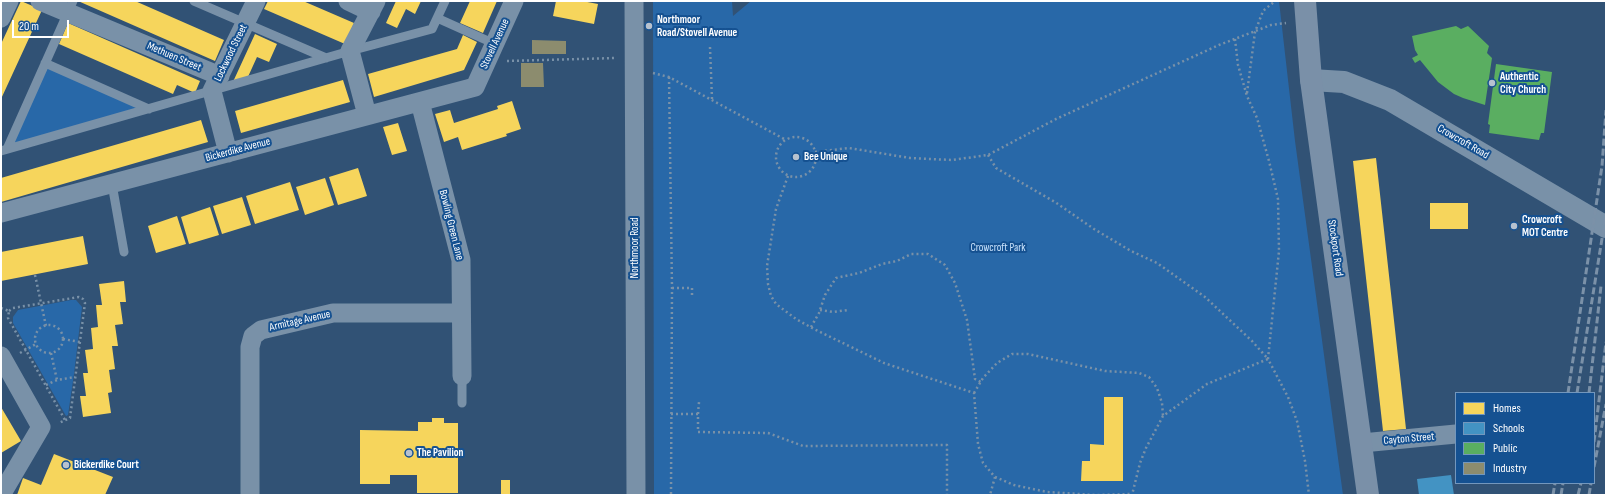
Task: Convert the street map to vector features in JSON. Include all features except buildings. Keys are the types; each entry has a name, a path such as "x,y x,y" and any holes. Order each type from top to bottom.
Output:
{"highway":[{"name":"Stockport Road","path":"1306,11 1311,80 1368,495"}],"street":[{"path":"1,18 9,1"},
{"name":"Methuen Street","path":"40,1 70,7 216,84"},
{"name":"Lockwood Street","path":"228,153 216,84 256,1"},
{"path":"348,1 374,6 350,51 367,115"},
{"name":"Stovell Avenue","path":"475,87 514,1"},
{"name":"Northmoor Road","path":"634,1 636,495"},
{"name":"Crowcroft Road","path":"1311,80 1344,82 1390,100 1606,227"},
{"name":"Bickerdike Avenue","path":"1,213 475,87"},
{"name":"Bowling Green Lane","path":"420,102 461,260 462,376"},
{"name":"Armitage Avenue","path":"250,495 250,347 253,336 261,330 333,312 461,313"},
{"path":"1,356 41,427 1,495"},
{"name":"Cayton Street","path":"1362,443 1455,434"}],"lane":[{"path":"194,1 326,58"},
{"path":"4,150 149,109 216,84 326,58 432,29 445,1"},
{"path":"4,150 70,7"},
{"path":"437,18 495,44"},
{"path":"45,63 149,109"},
{"path":"112,184 124,252"},
{"path":"462,376 462,403"}],"path":[{"path":"1247,96 1255,32 1263,11 1274,1"},
{"path":"815,152 849,148 910,158 952,160 988,155 1056,119 1219,44 1255,32 1306,11"},
{"path":"1235,39 1238,65 1269,160 1278,199 1279,251 1268,359"},
{"path":"710,47 712,99"},
{"path":"486,62 635,65 654,73 669,77 786,140"},
{"path":"669,77 672,288 671,495"},
{"path":"791,138 803,139 808,142 815,152 814,165 811,170 801,177 788,176 778,167 776,161 778,149 786,140 791,138"},
{"path":"988,155 996,168 1055,202 1100,232 1157,263 1205,297 1252,341 1268,359 1288,397 1297,420 1305,461 1309,495"},
{"path":"788,176 776,209 767,266 768,284 771,296 776,304 796,319 884,363 974,392"},
{"path":"811,327 820,310 825,295 836,278 882,264 897,262 911,254 928,254 945,265 955,283 967,320 976,379 981,382"},
{"path":"35,274 46,326"},
{"path":"672,288 692,288 692,297"},
{"path":"78,297 83,299 85,303 70,418 65,420 8,318 9,311 13,308 41,303 78,297"},
{"path":"1,308 9,311"},
{"path":"820,310 833,312 848,310"},
{"path":"52,325 58,328 62,333 63,339 62,346 57,351 51,353 39,349 35,338 36,333 40,328 52,325"},
{"path":"63,339 80,342"},
{"path":"26,350 36,344"},
{"path":"51,353 57,380"},
{"path":"1163,416 1162,404 1157,388 1149,377 1139,372 1105,371 1028,354 1012,354 997,363 974,392 978,444 983,463 995,477 1014,485 1047,492 1095,495 1132,495 1140,463 1146,448 1163,416 1207,384 1268,359"},
{"path":"46,385 57,380 75,377"},
{"path":"699,402 698,432 768,433 803,446 947,445 947,495"},
{"path":"671,414 698,414"},
{"path":"990,495 995,477"}],"green space":[{"name":"Crowcroft Park","path":"653,1 732,1 733,16 751,1 1279,1 1295,141 1343,495 654,495"},
{"path":"45,63 149,109 7,149"},
{"path":"76,300 82,307 68,415 66,416 13,323 13,317 18,310"}],"railway":[{"path":"1568,392 1602,166 1606,110"},
{"path":"1577,392 1606,214"},
{"path":"1589,392 1601,286"},
{"path":"1595,434 1606,342"},
{"path":"1595,462 1606,404"},
{"path":"1553,495 1555,484"},
{"path":"1561,495 1563,484"},
{"path":"1578,495 1581,484"},
{"path":"1589,495 1591,484"}],"place":[{"name":"Northmoor Road/Stovell Avenue","path":"649,26"},
{"name":"Authentic City Church","path":"1492,83"},
{"name":"Bee Unique","path":"796,157"},
{"name":"Crowcroft MOT Centre","path":"1514,226"},
{"name":"The Pavilion","path":"409,453"},
{"name":"Bickerdike Court","path":"66,465"}]}
